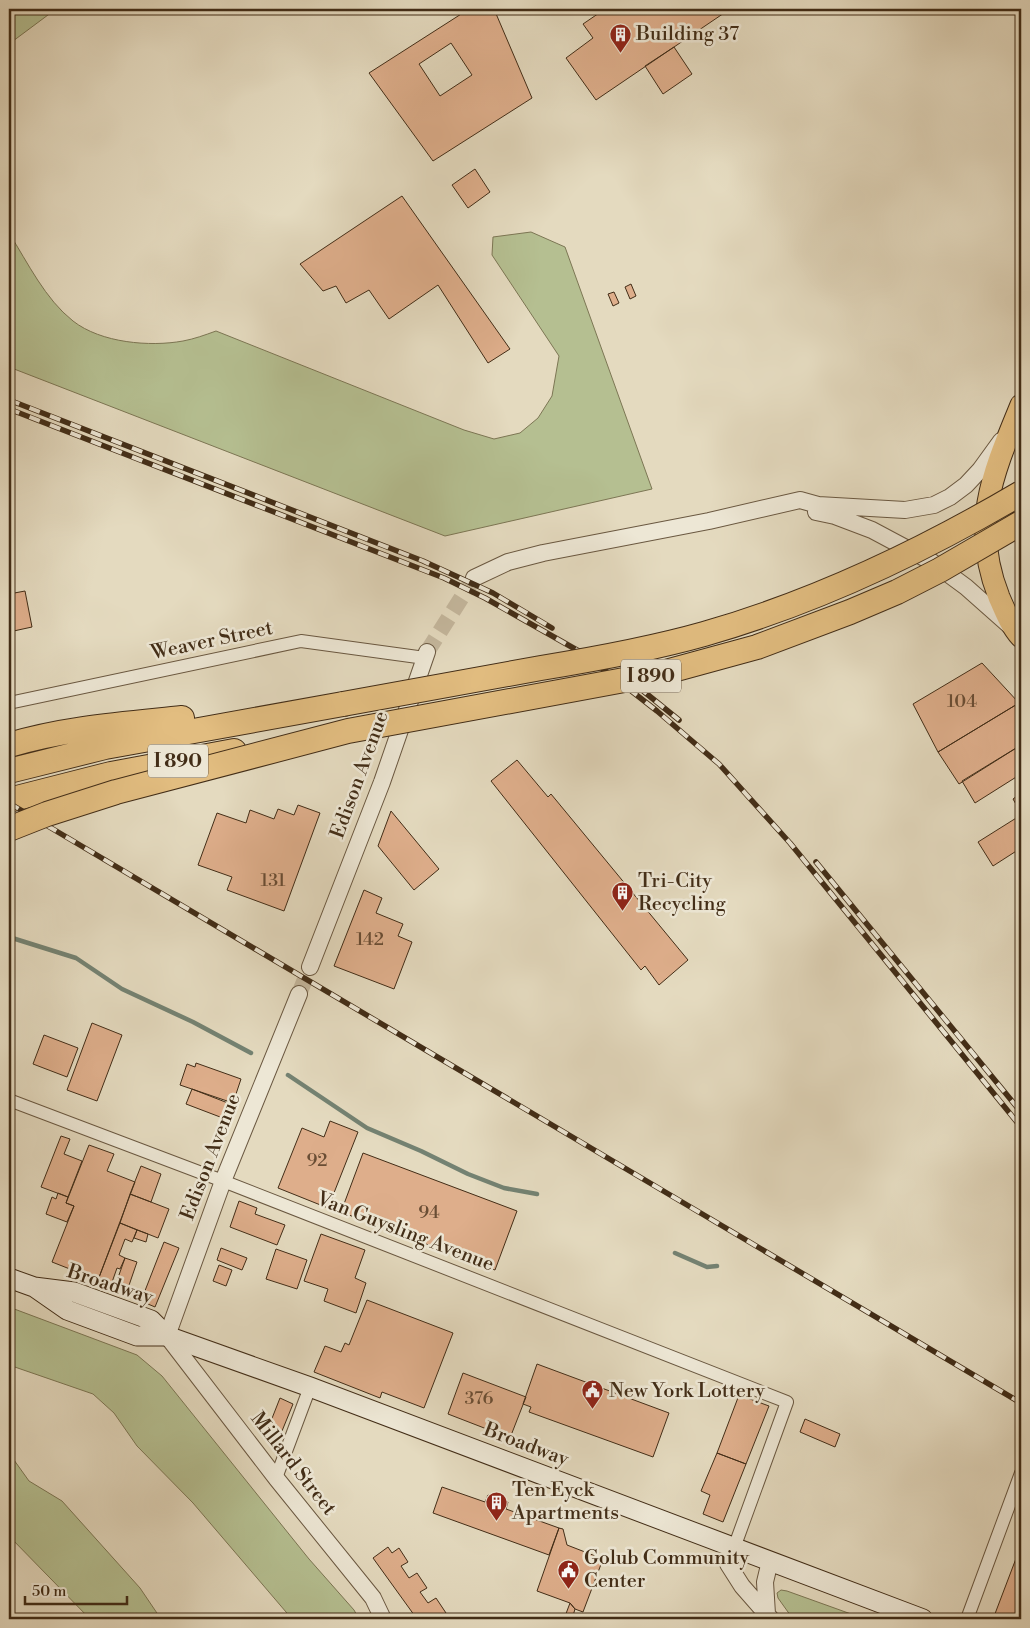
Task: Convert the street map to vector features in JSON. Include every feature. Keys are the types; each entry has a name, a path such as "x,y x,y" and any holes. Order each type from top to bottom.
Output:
{"highway":[{"path":"1019,636 995,587 985,540 985,519 988,496 994,474 1021,406"},
{"path":"963,526 1021,483"},
{"name":"I 890","path":"9,771 133,741 610,656 703,635 767,614 840,586 885,566 963,526 1021,492"},
{"name":"I 890","path":"9,800 120,772 607,685 710,661 804,631 889,595 940,570 1021,523"},
{"path":"940,570 1021,538"},
{"path":"9,745 82,729 343,704"},
{"path":"9,829 46,814 107,795 348,731"}],"main road":[{"name":"Broadway","path":"9,1278 34,1287 67,1310 76,1314 137,1336 167,1336 310,1387 923,1619"}],"street":[{"path":"474,578 508,562 542,553 800,500 818,505 905,510 934,505 950,497 966,485 980,470 1004,436 1021,406"},
{"path":"709,520 784,512 818,512 851,522 892,540 932,562 966,587 1019,636"},
{"name":"Weaver Street","path":"9,703 301,641 426,655"},
{"name":"Edison Avenue","path":"310,967 382,782 426,655"},
{"name":"Edison Avenue","path":"167,1336 223,1181 299,994"},
{"name":"Van Guysling Avenue","path":"9,1100 223,1181 787,1402 734,1548"},
{"name":"Millard Street","path":"167,1336 276,1478 373,1598 383,1619"},
{"path":"276,1478 310,1387"},
{"path":"967,1619 1021,1473"},
{"path":"734,1548 728,1564 742,1586 769,1617"},
{"path":"769,1617 765,1582 770,1561"}],"green space":[{"path":"9,9 56,9 9,44"},
{"path":"531,232 565,247 652,489 445,536 9,367 9,233 45,291 54,302 73,321 97,334 126,342 156,344 187,340 216,331 464,430 494,439 520,433 538,418 552,396 559,356 492,255 493,237"},
{"path":"9,1307 137,1355 162,1376 309,1559 354,1610 359,1619 292,1619 193,1503 137,1446 114,1413 93,1394 9,1365"},
{"path":"9,1453 29,1481 62,1501 140,1588 161,1619 90,1619 9,1536"},
{"path":"781,1590 865,1619 793,1619 778,1598 777,1593"}],"building":[{"path":"469,9 494,9 532,98 433,161 369,73","holes":["451,43 472,75 440,96 419,64"]},
{"name":"Building 37","path":"605,9 730,9 596,100 566,58 593,38 583,24"},
{"path":"674,47 692,74 663,94 645,66"},
{"path":"475,169 490,192 468,208 452,185"},
{"path":"402,196 510,349 488,363 438,285 389,319 369,290 346,303 336,286 323,291 300,264"},
{"path":"631,284 636,296 630,299 625,287"},
{"path":"614,292 619,303 613,306 608,294"},
{"path":"25,591 32,627 9,632 9,594"},
{"path":"982,663 1019,703 938,752 913,704"},
{"path":"1019,703 1021,706 1021,745 959,784 938,752"},
{"path":"1021,745 1021,774 975,803 962,781"},
{"name":"Tri-City Recycling","path":"517,760 548,797 551,794 688,960 659,985 645,966 641,970 491,781"},
{"path":"1021,793 1021,813 1013,799"},
{"path":"298,805 320,813 284,911 227,890 232,877 198,865 217,813 246,823 250,810 274,819 278,809 294,815"},
{"path":"391,811 439,869 414,890 378,846"},
{"path":"1021,815 1021,848 993,866 978,842"},
{"path":"364,890 382,898 376,913 403,924 398,936 412,942 394,989 334,966"},
{"path":"92,1023 122,1035 97,1101 67,1090"},
{"path":"44,1035 78,1048 67,1077 33,1064"},
{"path":"196,1063 241,1079 233,1103 180,1085 187,1064 195,1067"},
{"path":"192,1089 233,1105 228,1120 186,1104"},
{"path":"330,1121 358,1132 328,1208 278,1188 302,1128 324,1137"},
{"path":"61,1136 70,1139 64,1154 82,1161 68,1197 41,1187"},
{"path":"89,1145 114,1154 107,1171 135,1182 98,1280 52,1262 74,1206 66,1203"},
{"path":"363,1153 517,1211 495,1270 341,1212"},
{"path":"141,1166 161,1174 151,1202 130,1194"},
{"path":"58,1193 68,1197 66,1203 74,1206 67,1222 46,1214 52,1197 56,1199"},
{"path":"130,1194 169,1209 158,1238 120,1223"},
{"path":"239,1201 257,1208 255,1214 285,1225 277,1245 230,1227"},
{"path":"120,1223 137,1230 132,1242 125,1239 119,1255 125,1258 120,1269 117,1268 111,1285 98,1280"},
{"path":"137,1230 148,1234 146,1242 134,1238"},
{"path":"321,1234 365,1250 355,1278 366,1283 356,1313 324,1301 328,1289 304,1281"},
{"path":"164,1242 179,1248 155,1307 141,1301"},
{"path":"221,1248 247,1258 242,1270 217,1260"},
{"path":"276,1249 307,1260 297,1289 266,1279"},
{"path":"125,1258 137,1262 126,1294 114,1289"},
{"path":"219,1265 232,1270 226,1286 213,1281"},
{"path":"367,1300 453,1333 424,1408 382,1392 380,1398 314,1372 325,1346 341,1352 345,1343 349,1345"},
{"path":"537,1364 669,1413 653,1457 529,1412 531,1407 523,1404"},
{"path":"463,1373 526,1397 510,1438 448,1414"},
{"path":"739,1395 769,1406 746,1464 717,1453"},
{"path":"280,1398 293,1404 282,1431 269,1426"},
{"path":"805,1419 840,1434 835,1447 800,1432"},
{"path":"717,1453 746,1464 723,1522 703,1514 710,1495 701,1491"},
{"name":"Ten Eyck Apartments","path":"442,1487 485,1502 488,1495 508,1502 506,1509 559,1528 549,1555 433,1513"},
{"path":"559,1528 563,1529 567,1545 603,1559 583,1612 575,1609 570,1603 537,1591"},
{"path":"388,1547 392,1553 399,1548 408,1562 401,1566 409,1578 417,1573 427,1588 420,1592 428,1603 436,1598 446,1613 440,1619 417,1619 373,1558"},
{"path":"1020,1548 1021,1619 993,1619"},
{"path":"570,1603 575,1609 572,1619 564,1619"}],"waterway":[{"path":"9,937 76,958 122,989 193,1022 251,1053"},
{"path":"288,1075 367,1128 468,1174 504,1188 537,1194"},
{"path":"675,1253 707,1267 717,1266"}],"tunnel":[{"path":"427,652 474,578"},
{"path":"299,994 310,967"}],"railway":[{"path":"9,400 423,561 493,593 552,628"},
{"path":"9,409 444,578 485,598 584,654 657,711 719,764 790,843 1021,1127"},
{"path":"621,673 679,720"},
{"path":"9,803 1021,1403"},
{"path":"816,862 1021,1112"}],"place":[{"name":"Building 37","path":"620,53"},
{"name":"Tri-City Recycling","path":"622,912"},
{"name":"New York Lottery","path":"593,1410"},
{"name":"Ten Eyck Apartments","path":"496,1521"},
{"name":"Golub Community Center","path":"568,1589"}]}
